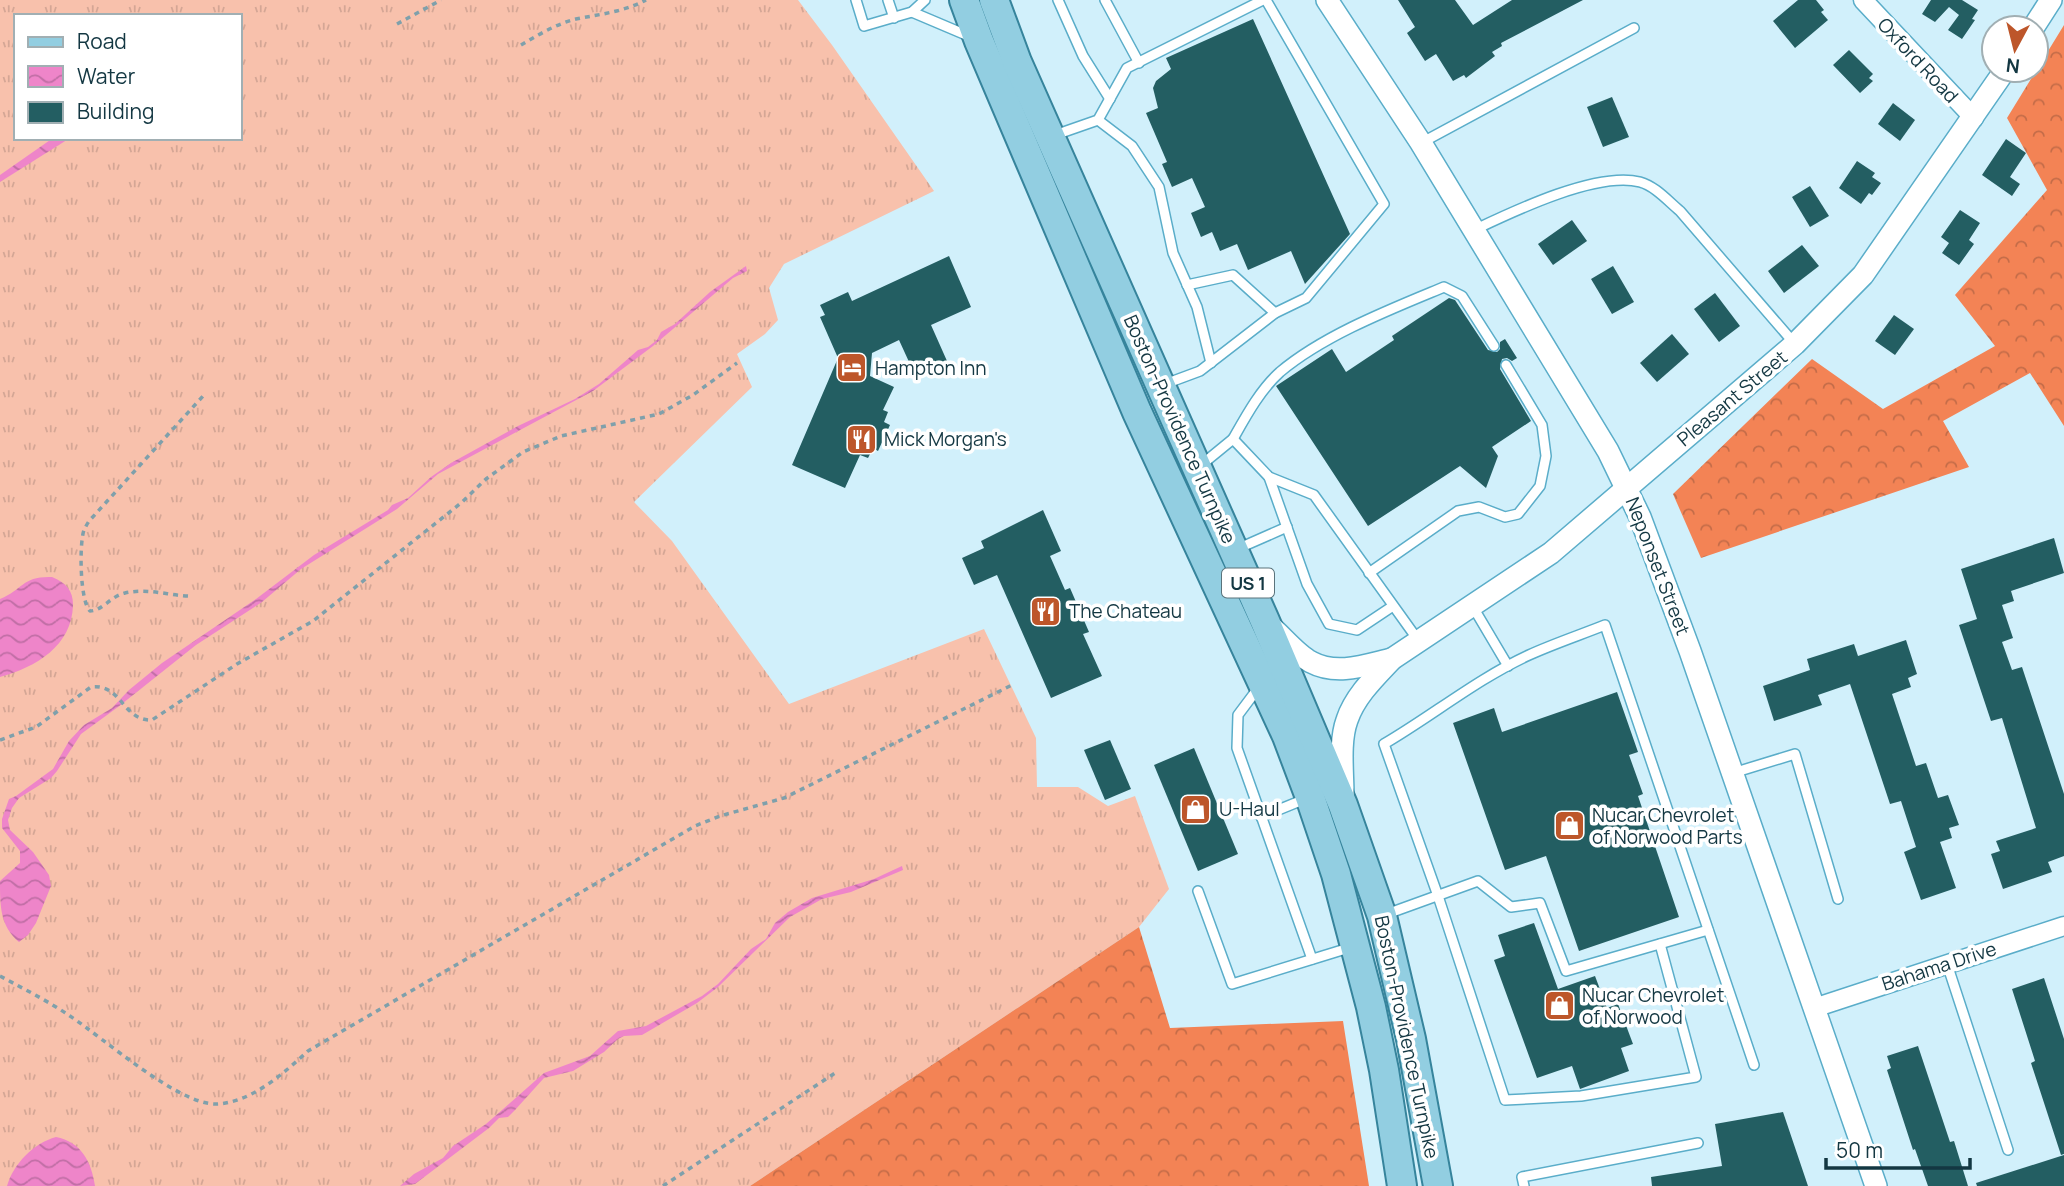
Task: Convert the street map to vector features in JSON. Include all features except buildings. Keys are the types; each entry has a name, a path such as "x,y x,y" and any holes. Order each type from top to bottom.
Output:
{"main road":[{"name":"Boston-Providence Turnpike","path":"964,0 1137,412 1287,736 1310,797 1336,874 1371,1007 1402,1186"},
{"name":"Boston-Providence Turnpike","path":"994,0 1017,62 1265,621 1343,805 1382,916 1411,1039 1438,1186"}],"street":[{"name":"Neponset Street","path":"1327,0 1421,143 1608,451 1627,487 1690,651 1876,1186"},
{"name":"Oxford Road","path":"1863,0 1974,118"},
{"name":"Pleasant Street","path":"1343,805 1346,721 1373,679 1392,659 1551,553 1795,344 1863,275 1996,84"},
{"name":"Pleasant Street","path":"1265,621 1310,662 1326,667 1345,670 1392,659"},
{"name":"Bahama Drive","path":"1814,1008 1947,962 2064,926"}],"lane":[{"path":"856,0 864,26 912,12 925,0"},
{"path":"888,0 894,18"},
{"path":"1058,0 1083,56 1110,99"},
{"path":"1105,0 1139,62"},
{"path":"1050,136 1098,120 1127,68 1264,0 1384,204 1306,298 1275,313 1200,371 1160,385"},
{"path":"912,12 979,41"},
{"path":"1421,143 1634,28"},
{"path":"1098,120 1132,146 1159,187 1173,253 1197,307 1212,363"},
{"path":"1474,230 1535,201 1592,184 1610,181 1642,183 1658,192 1680,211 1795,344"},
{"path":"1187,285 1233,275 1275,313"},
{"path":"1197,468 1233,439 1252,406 1279,373 1327,341 1363,322 1444,287 1462,296 1494,346"},
{"path":"1369,573 1458,511 1479,507 1505,517 1518,514 1540,485 1546,456 1542,425 1506,365"},
{"path":"1233,439 1269,477 1307,584 1329,624 1357,630 1393,606"},
{"path":"1269,477 1314,495 1419,642"},
{"path":"1233,550 1287,527"},
{"path":"1473,607 1508,666"},
{"path":"1660,944 1696,1077 1581,1096 1505,1100 1438,896 1384,744 1508,666 1605,625 1754,1065"},
{"path":"1262,683 1238,715 1237,748 1312,959"},
{"path":"1732,773 1795,754 1838,899"},
{"path":"1261,817 1310,797"},
{"path":"1382,916 1478,881 1511,906 1540,903 1566,971 1708,930"},
{"path":"1198,891 1232,984 1354,946"},
{"path":"1947,962 2008,1150"},
{"path":"1524,1186 1522,1177 1698,1143"}],"path":[{"path":"397,24 441,0"},
{"path":"521,45 560,25 611,14 646,0"},
{"path":"0,740 36,727 91,687 98,686 110,689 136,717 152,720 269,645 313,621 461,503 486,479 523,452 561,436 659,414 693,395 737,363"},
{"path":"188,596 153,591 126,593 115,596 96,611 90,611 85,607 83,597 82,540 84,529 90,520 204,395"},
{"path":"0,976 69,1015 173,1090 196,1100 215,1104 235,1101 274,1080 308,1051 695,826 720,816 785,798 1012,685"},
{"path":"663,1186 835,1073"}],"green space":[{"path":"0,0 798,0 934,191 784,264 769,288 778,320 765,334 737,354 752,387 634,502 672,541 789,704 984,629 1036,738 1037,787 1078,787 1108,806 1135,796 1169,889 1139,927 750,1186 0,1186"},
{"path":"2064,25 2064,426 2030,373 1943,421 1969,467 1701,558 1673,494 1812,359 1883,409 1995,346 1955,295 2047,190 2007,118 2028,84 2050,84 2050,48"},
{"path":"1139,927 1170,1028 1343,1021 1369,1186 750,1186"}],"water":[{"path":"50,140 67,140 0,182 0,175"},
{"path":"746,266 747,271 733,278 653,346 593,391 438,474 397,509 301,569 262,602 196,645 81,734 51,778 19,798 12,808 8,820 10,830 33,852 49,875 51,886 36,923 28,935 19,942 13,936 2,915 0,881 20,863 20,851 2,828 2,819 9,799 53,769 69,741 84,725 112,708 162,663 256,599 314,555 392,505 408,498 451,463 599,384 638,350 657,340 661,332 675,324 710,292"},
{"path":"52,577 65,585 72,595 71,619 66,632 50,653 39,661 0,677 0,599 29,581"},
{"path":"902,866 903,870 851,892 822,899 790,917 718,987 697,1003 642,1035 618,1039 604,1052 573,1071 544,1078 508,1117 499,1118 415,1184 400,1186 414,1174 443,1158 453,1146 486,1124 544,1073 590,1056 618,1031 646,1026 702,996 718,984 751,949 766,939 775,923 788,912 812,898 874,879"},
{"path":"56,1137 72,1143 83,1154 91,1168 95,1186 7,1186 19,1162 32,1149"}],"place":[{"name":"Hampton Inn","path":"852,368"},
{"name":"Mick Morgan's","path":"861,439"},
{"name":"The Chateau","path":"1046,611"},
{"name":"U-Haul","path":"1196,809"},
{"name":"Nucar Chevrolet of Norwood Parts","path":"1569,826"},
{"name":"Nucar Chevrolet of Norwood","path":"1559,1006"}]}
